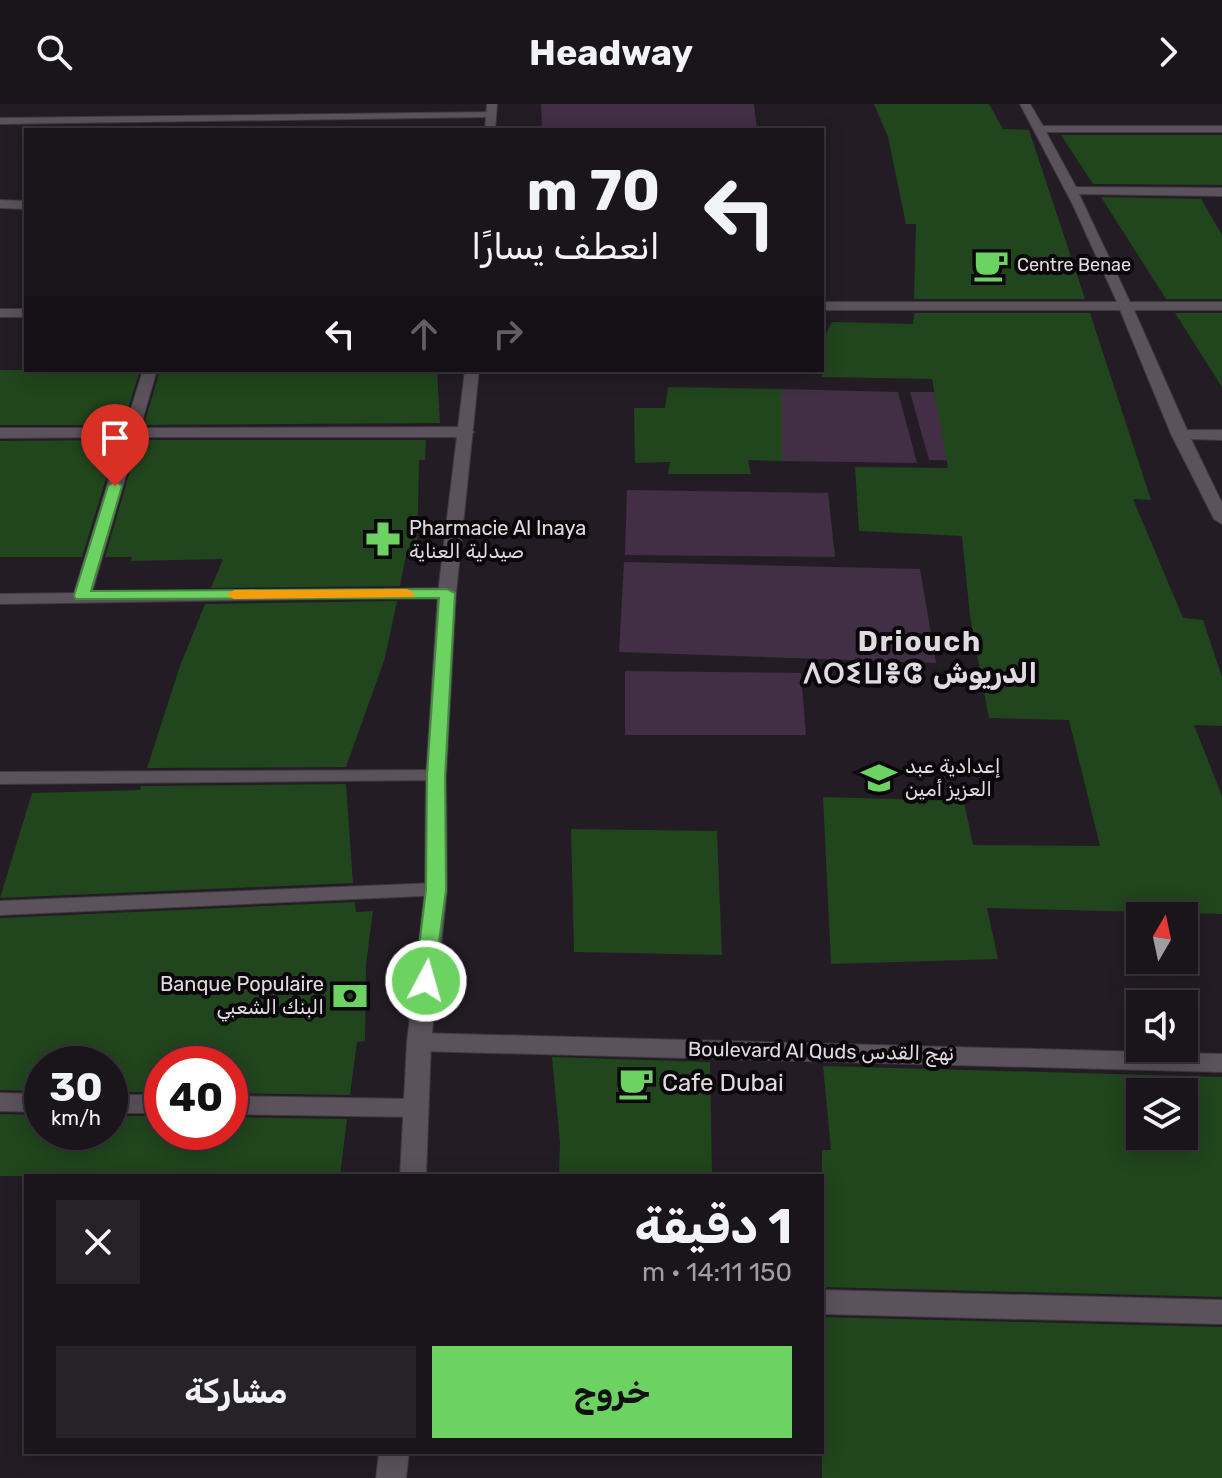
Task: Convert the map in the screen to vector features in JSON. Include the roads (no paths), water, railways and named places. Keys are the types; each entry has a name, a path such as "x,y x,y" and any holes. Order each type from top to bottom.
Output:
{"street":[{"path":"185,119 191,104"},
{"path":"1025,104 1075,190 1179,434 1222,519"},
{"path":"0,121 185,119 223,124 492,109"},
{"path":"1040,129 1222,129"},
{"path":"1075,190 1222,192"},
{"path":"0,204 24,205"},
{"path":"824,306 1222,306"},
{"path":"0,313 24,313"},
{"path":"82,596 149,372"},
{"path":"413,1174 419,1042 436,890 436,776 447,593 472,372"},
{"path":"0,433 466,432"},
{"path":"1179,434 1222,435"},
{"path":"0,599 447,593"},
{"path":"0,778 436,776"},
{"path":"0,908 436,890"},
{"name":"Boulevard Al Quds نهج القدس","path":"419,1042 1222,1063"},
{"path":"0,1102 24,1103"},
{"path":"248,1105 414,1108"},
{"path":"824,1302 1222,1312"},
{"path":"391,1478 394,1454"}],"place":[{"name":"Centre Benae","path":"991,265"},
{"name":"Pharmacie Al Inaya صيدلية العناية","path":"383,539"},
{"name":"إعدادية عبد العزيز أمين","path":"879,778"},
{"name":"Banque Populaire البنك الشعبي","path":"350,996"},
{"name":"Cafe Dubai","path":"636,1083"}],"district":[{"name":"Driouch ⴷⵔⵉⵡⴻⵛ الدريوش","path":"920,657"}]}
